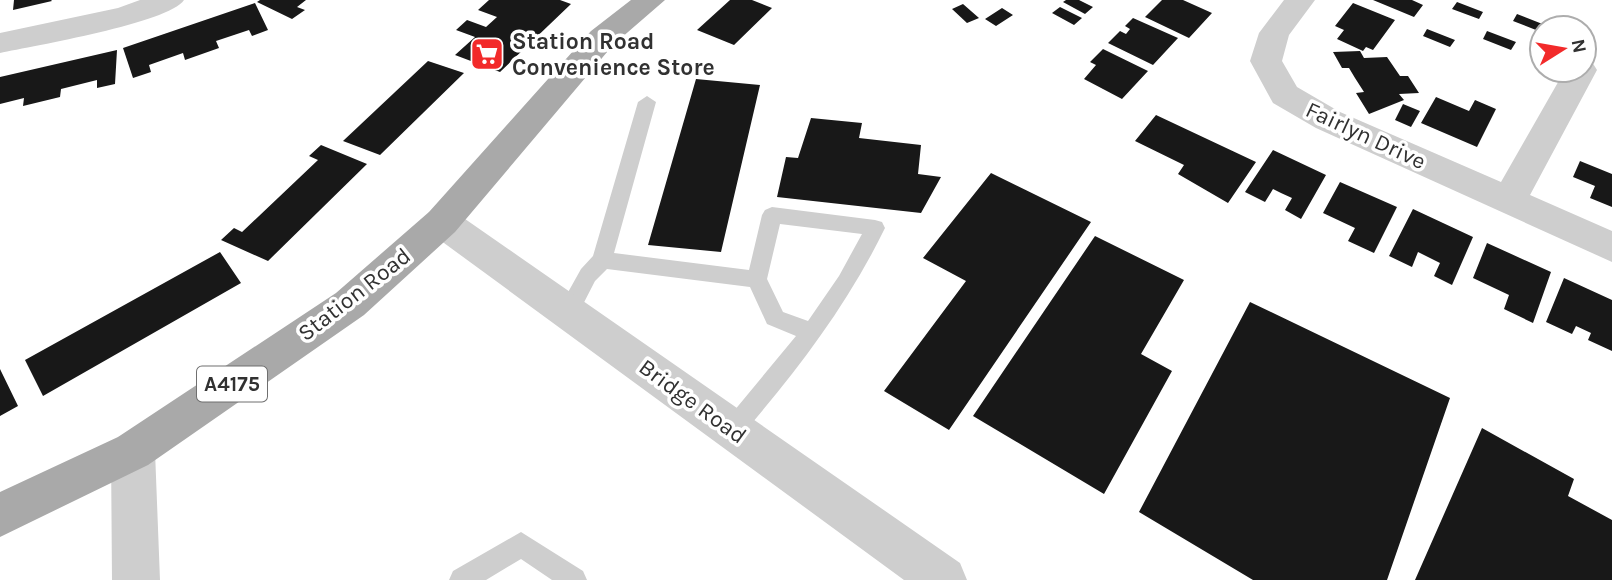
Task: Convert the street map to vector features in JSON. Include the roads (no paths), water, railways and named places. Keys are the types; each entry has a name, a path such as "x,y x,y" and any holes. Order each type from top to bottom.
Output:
{"main road":[{"name":"Station Road","path":"0,515 133,451 350,304 442,222 602,38 650,0"}],"street":[{"path":"0,44 125,16 169,0"},
{"name":"Fairlyn Drive","path":"1300,0 1274,33 1266,61 1285,96 1328,120 1612,247"},
{"path":"1509,201 1573,84"},
{"name":"Bridge Road","path":"442,222 943,580"},
{"path":"133,451 136,580"}],"lane":[{"path":"568,312 588,275 602,260 647,102"},
{"path":"733,430 811,332 856,271 875,228 772,215 757,279 775,318 811,332"},
{"path":"602,260 757,279"},
{"path":"462,580 521,544 574,580"}],"place":[{"name":"Station Road Convenience Store","path":"487,54"}]}
